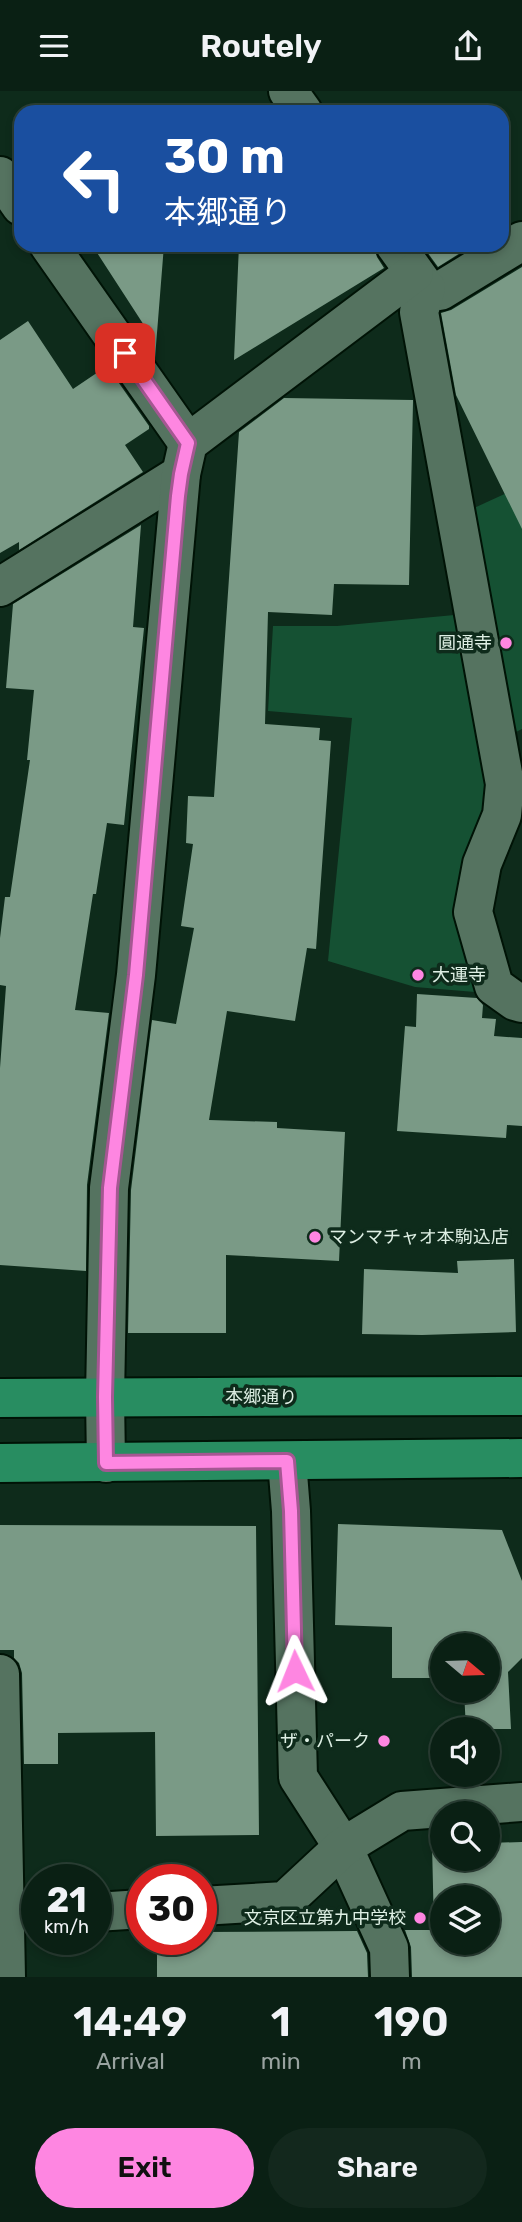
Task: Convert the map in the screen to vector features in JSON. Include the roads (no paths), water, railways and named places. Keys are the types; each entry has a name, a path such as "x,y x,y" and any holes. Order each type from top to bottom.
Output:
{"main road":[{"name":"本郷通り","path":"0,1398 522,1396"},
{"path":"0,1463 522,1458"}],"street":[{"path":"53,252 184,459 136,975 110,1188 106,1463"},
{"path":"412,269 440,291 504,252"},
{"path":"0,587 184,459 412,269"},
{"path":"412,269 505,783 502,815 482,864 473,912 494,986 522,1003"},
{"path":"287,1461 291,1511 298,1777 343,1847 389,1948 390,1977"},
{"path":"0,1674 13,1917 6,1977"},
{"path":"217,1905 285,1901 343,1847 401,1811 522,1802"}],"place":[{"name":"圓通寺","path":"506,643"},
{"name":"大運寺","path":"418,975"},
{"name":"マンマチャオ本駒込店","path":"315,1237"},
{"name":"ザ・パーク","path":"384,1741"},
{"name":"文京区立第九中学校","path":"420,1918"}]}
